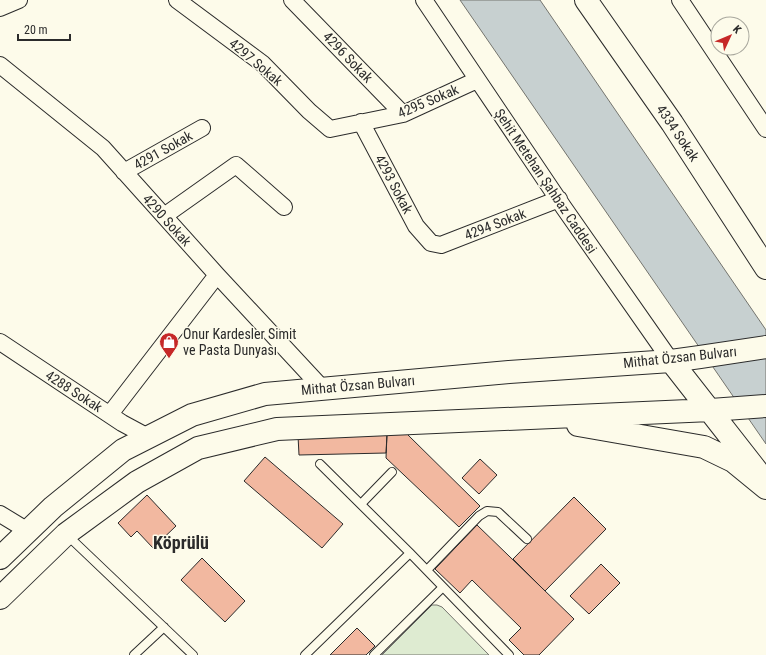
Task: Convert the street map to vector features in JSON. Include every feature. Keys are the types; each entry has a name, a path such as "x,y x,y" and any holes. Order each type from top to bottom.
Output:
{"main road":[{"name":"4334 Sokak","path":"586,0 672,123 766,268"},
{"name":"Mithat Özsan Bulvarı","path":"0,558 54,507 123,450 192,415 265,394 494,373 671,360 766,347"},
{"path":"695,391 693,377 695,364 700,357"},
{"path":"671,360 695,391 717,410 766,484"},
{"path":"0,598 66,534 137,482 198,448 277,429 717,410 766,406"},
{"path":"537,418 704,447 733,461 766,488"}],"street":[{"path":"0,8 19,0"},
{"name":"4297 Sokak","path":"177,0 263,64 309,111 330,129"},
{"name":"4296 Sokak","path":"292,0 404,114"},
{"name":"Şehit Metehan Şahbaz Caddesi","path":"424,0 559,200 671,360"},
{"path":"680,0 766,129"},
{"name":"4290 Sokak","path":"0,66 103,148 217,275 322,388"},
{"name":"4295 Sokak","path":"330,129 404,114 477,80"},
{"name":"4293 Sokak","path":"361,122 416,226 431,243"},
{"name":"4291 Sokak","path":"124,172 202,128"},
{"path":"164,216 236,165 284,207"},
{"name":"4294 Sokak","path":"431,243 441,245 559,200"},
{"path":"110,414 217,275"},
{"name":"4288 Sokak","path":"0,342 148,437"},
{"path":"0,514 28,531"}],"lane":[{"path":"320,464 410,553 509,655"},
{"path":"360,504 392,472"},
{"path":"426,570 479,516 487,511 498,512 527,539"},
{"path":"66,534 193,655"},
{"path":"305,655 410,553"},
{"path":"374,655 443,588"},
{"path":"134,655 164,627"}],"green space":[{"path":"432,605 442,607 489,655 382,655"}],"shaded area":[{"path":"460,0 540,0 766,330 766,444"}],"building":[{"path":"387,434 386,453 299,455 298,436"},
{"path":"387,434 407,434 480,506 459,527 386,458"},
{"path":"265,457 343,524 322,548 244,481"},
{"path":"480,459 497,475 479,494 462,478"},
{"path":"147,495 176,526 153,548 137,531 131,537 118,523"},
{"path":"574,497 606,529 545,591 513,559"},
{"path":"477,525 574,619 539,655 524,655 509,640 521,628 472,580 460,593 435,569"},
{"path":"202,558 245,601 225,622 181,580"},
{"path":"601,564 620,583 589,614 570,596"},
{"path":"357,628 375,646 366,655 330,655"}],"place":[{"name":"Onur Kardesler Simit ve Pasta Dunyası","path":"169,359"}],"district":[{"name":"Köprülü","path":"181,542"}]}
